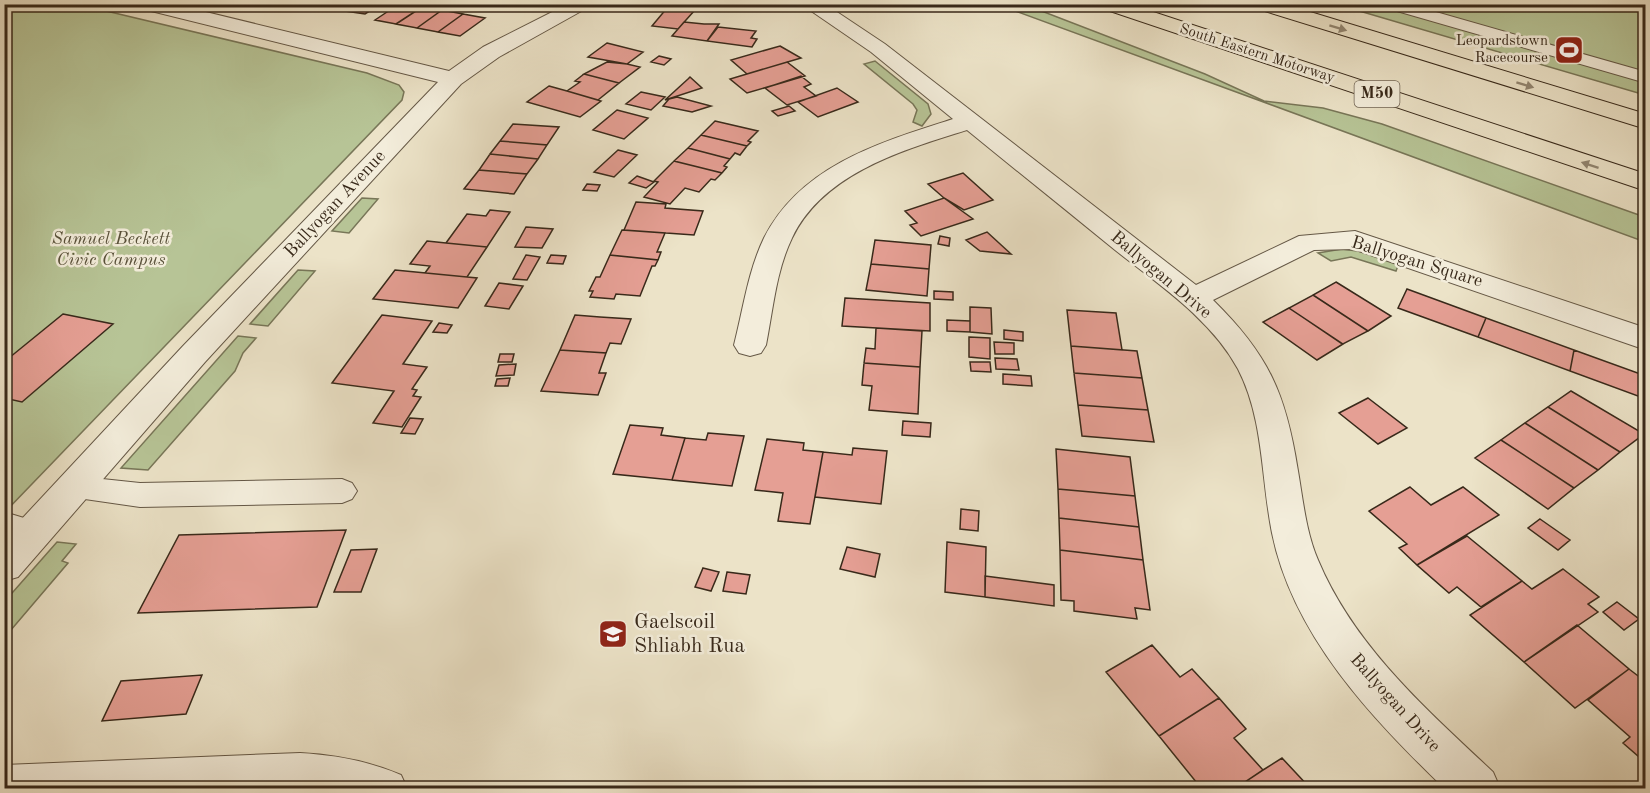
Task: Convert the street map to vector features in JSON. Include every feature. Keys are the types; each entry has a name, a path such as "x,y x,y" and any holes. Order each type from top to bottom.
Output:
{"highway":[{"name":"South Eastern Motorway","path":"1108,4 1646,183"},
{"path":"1262,4 1646,122"}],"street":[{"path":"146,4 453,79"},
{"name":"Ballyogan Avenue","path":"4,565 19,529 74,488 194,354 453,79 491,52 584,4"},
{"name":"Ballyogan Drive","path":"812,4 878,48 1193,297 1222,327 1249,361 1267,401 1284,504 1297,555 1315,598 1345,647 1401,715 1477,789"},
{"path":"750,345 777,238 788,218 806,195 826,181 899,144 969,122"},
{"name":"Ballyogan Square","path":"1193,297 1223,285 1309,242 1339,239 1373,244 1646,339"}],"lane":[{"path":"1389,4 1646,78"},
{"path":"74,488 140,495 342,491"},
{"path":"4,784 300,772 333,774 388,789"}],"green space":[{"name":"Samuel Beckett Civic Campus","path":"5,5 81,5 367,73 399,85 404,92 402,100 5,512"},
{"path":"999,5 1026,5 1205,74 1264,101 1323,108 1382,124 1645,217 1645,242"},
{"name":"Leopardstown Racecourse","path":"1339,5 1645,5 1645,95"},
{"path":"875,61 928,104 931,114 922,126 913,122 917,110 913,104 864,64"},
{"path":"362,198 378,199 349,233 332,231"},
{"path":"1342,249 1372,253 1399,263 1396,271 1351,257 1331,261 1318,253"},
{"path":"298,270 315,271 268,326 250,324"},
{"path":"238,336 256,338 243,353 235,371 148,470 121,468"},
{"path":"57,542 76,544 62,561 68,563 5,637 5,601"}],"building":[{"path":"330,4 355,4 345,11 325,7"},
{"path":"355,4 381,4 365,14 345,11"},
{"path":"399,4 422,7 396,24 375,20"},
{"path":"422,7 442,10 417,28 396,24"},
{"path":"667,8 694,11 678,29 652,26"},
{"path":"442,10 463,14 438,32 417,28"},
{"path":"463,14 485,18 460,36 438,32"},
{"path":"684,22 719,24 707,41 672,36"},
{"path":"718,27 756,31 751,38 757,39 752,47 707,41"},
{"path":"607,43 643,52 627,64 588,57"},
{"path":"780,46 801,58 747,74 731,60"},
{"path":"659,56 671,59 664,65 651,62"},
{"path":"607,62 640,67 619,83 584,74"},
{"path":"787,62 805,76 747,93 730,79"},
{"path":"584,74 619,83 598,100 567,91 580,82 575,81"},
{"path":"801,76 811,84 804,87 816,96 787,105 765,88"},
{"path":"690,77 702,88 665,100 688,79"},
{"path":"549,86 601,101 580,117 527,102"},
{"path":"837,88 858,102 818,117 798,102"},
{"path":"641,92 665,97 651,110 626,104"},
{"path":"677,97 711,106 692,112 663,106 669,99"},
{"path":"789,106 795,111 778,116 772,111"},
{"path":"617,110 648,118 624,139 593,130"},
{"path":"715,121 758,131 748,141 751,142 747,146 701,135"},
{"path":"513,124 559,127 547,145 500,141"},
{"path":"701,135 747,146 740,155 735,153 730,159 688,148"},
{"path":"500,141 547,145 538,159 490,154"},
{"path":"688,148 730,159 722,173 674,161"},
{"path":"618,150 637,155 614,177 594,172"},
{"path":"490,154 538,159 527,174 479,170"},
{"path":"674,161 722,173 715,180 711,179 699,192 685,188 670,204 644,197 658,182 654,181"},
{"path":"479,170 527,174 514,194 464,189"},
{"path":"963,173 993,200 964,210 944,198 928,184"},
{"path":"637,176 654,182 646,188 629,183"},
{"path":"587,184 600,185 597,191 583,190"},
{"path":"944,198 973,219 921,236 910,225 917,223 905,211"},
{"path":"636,202 666,204 665,208 703,211 694,235 624,230"},
{"path":"490,210 510,212 487,247 446,243 467,214 486,216"},
{"path":"526,227 553,229 542,248 515,247"},
{"path":"622,230 665,233 657,252 661,252 658,260 610,255"},
{"path":"987,232 1011,254 980,251 966,240"},
{"path":"940,236 950,238 949,246 938,244"},
{"path":"875,240 931,245 929,269 871,264"},
{"path":"427,241 487,247 467,277 425,273 430,266 410,264"},
{"path":"526,255 540,257 527,280 513,279"},
{"path":"551,255 566,256 563,264 547,263"},
{"path":"610,255 658,260 655,266 652,266 640,296 616,294 614,299 590,297 593,291 589,291 596,277 600,277"},
{"path":"871,264 929,269 927,296 866,290"},
{"path":"395,270 477,278 458,308 373,299"},
{"path":"1336,282 1391,316 1368,331 1313,295"},
{"path":"499,283 523,286 509,309 485,306"},
{"path":"1407,289 1486,318 1478,337 1398,308"},
{"path":"934,291 953,292 953,300 934,299"},
{"path":"1313,295 1368,331 1343,344 1289,308"},
{"path":"845,298 930,303 930,331 842,326"},
{"path":"970,307 991,308 992,334 970,332"},
{"path":"1289,308 1343,344 1317,360 1263,322"},
{"path":"1067,310 1116,313 1122,350 1071,346"},
{"path":"63,314 113,324 22,402 4,398 4,362"},
{"path":"382,315 432,321 403,364 427,367 412,389 417,390 413,396 421,397 402,427 373,423 394,391 332,383"},
{"path":"575,315 631,319 621,344 610,343 606,353 560,350"},
{"path":"1486,318 1574,350 1570,371 1478,337"},
{"path":"947,320 970,321 970,332 947,331"},
{"path":"439,323 452,325 447,333 433,332"},
{"path":"876,328 922,331 920,367 864,363 866,348 875,349"},
{"path":"1004,330 1023,332 1023,341 1004,339"},
{"path":"969,337 990,338 990,359 969,357"},
{"path":"994,342 1014,343 1014,354 995,354"},
{"path":"1071,346 1137,351 1142,378 1074,373"},
{"path":"560,350 606,353 599,373 606,373 598,395 541,391"},
{"path":"1574,350 1646,376 1646,399 1570,371"},
{"path":"500,354 514,354 512,362 498,362"},
{"path":"995,358 1017,359 1019,370 996,369"},
{"path":"970,362 990,362 991,372 971,371"},
{"path":"864,363 920,367 918,414 869,410 872,386 862,385"},
{"path":"516,364 514,375 496,376 499,365"},
{"path":"1074,373 1142,378 1148,410 1078,405"},
{"path":"1003,374 1031,376 1032,386 1003,384"},
{"path":"510,378 508,386 495,386 497,379"},
{"path":"1571,391 1644,434 1620,452 1548,407"},
{"path":"1368,398 1407,428 1378,444 1339,413"},
{"path":"1078,405 1148,410 1154,442 1082,436"},
{"path":"1548,407 1620,452 1598,470 1525,423"},
{"path":"410,418 423,419 415,434 401,433"},
{"path":"903,421 931,423 930,437 902,435"},
{"path":"1525,423 1598,470 1574,488 1501,440"},
{"path":"630,425 663,428 661,435 685,438 672,480 613,474"},
{"path":"708,433 744,436 732,486 672,480 685,438 706,440"},
{"path":"767,439 804,443 803,450 823,452 810,524 778,521 783,493 755,490"},
{"path":"1501,440 1574,488 1548,509 1475,458"},
{"path":"853,448 887,451 881,504 815,497 823,452 852,455"},
{"path":"1056,449 1130,457 1135,496 1058,489"},
{"path":"1410,487 1431,505 1463,487 1499,515 1417,565 1399,548 1407,544 1369,511"},
{"path":"1058,489 1135,496 1139,527 1059,518"},
{"path":"961,509 979,511 978,531 960,529"},
{"path":"1059,518 1139,527 1143,560 1060,550"},
{"path":"1540,519 1570,540 1558,550 1528,528"},
{"path":"346,530 317,607 138,613 179,535"},
{"path":"1467,536 1522,581 1481,607 1457,587 1449,593 1417,565"},
{"path":"947,542 986,547 985,597 945,592"},
{"path":"847,547 880,554 875,577 840,569"},
{"path":"377,549 361,592 334,592 351,550"},
{"path":"1060,550 1143,560 1150,610 1135,608 1137,619 1074,611 1074,601 1061,600"},
{"path":"703,568 719,572 711,591 695,587"},
{"path":"1563,569 1599,597 1588,604 1598,612 1524,662 1470,615 1522,581 1532,589"},
{"path":"727,572 750,575 746,594 723,591"},
{"path":"985,576 1054,585 1054,606 985,597"},
{"path":"1617,602 1639,619 1624,630 1603,612"},
{"path":"1577,625 1629,669 1575,708 1524,662"},
{"path":"1152,645 1180,677 1192,669 1219,698 1159,736 1106,672"},
{"path":"1629,669 1646,682 1646,763 1623,743 1630,737 1588,700"},
{"path":"202,675 186,714 102,721 121,681"},
{"path":"1219,698 1246,729 1234,738 1263,770 1236,788 1201,788 1159,736"},
{"path":"1282,758 1310,788 1236,788 1263,770"}],"waterway":[{"path":"1629,4 1646,10"}],"place":[{"name":"Leopardstown Racecourse","path":"1569,50"},
{"name":"Gaelscoil Shliabh Rua","path":"613,634"}]}
